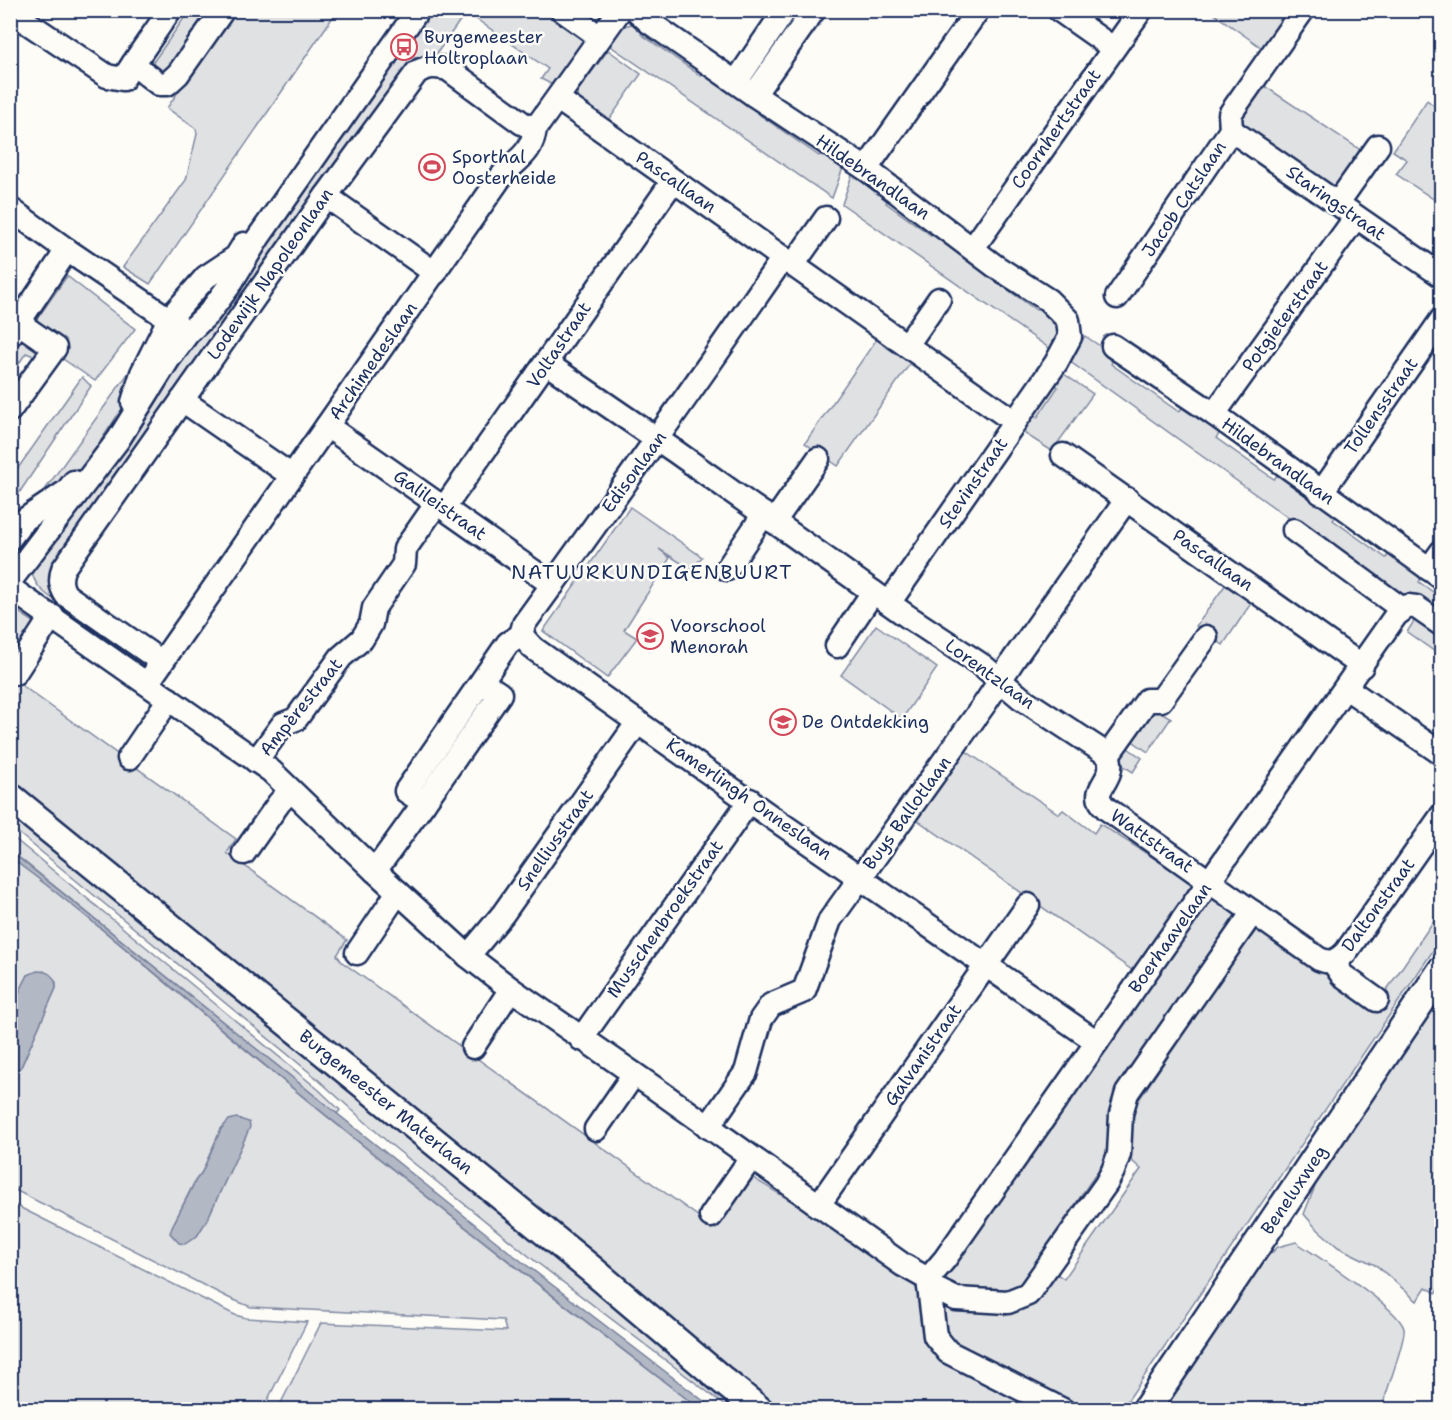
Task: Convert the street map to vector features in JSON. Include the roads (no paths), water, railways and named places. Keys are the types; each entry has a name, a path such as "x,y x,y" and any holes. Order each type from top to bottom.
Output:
{"main road":[{"name":"Burgemeester Materlaan","path":"10,797 591,1269 759,1410"},
{"name":"Beneluxweg","path":"1146,1410 1442,970"}],"street":[{"path":"10,11 107,76 123,79 170,10"},
{"path":"133,64 159,84 167,84 178,74 223,10"},
{"path":"10,538 24,519 67,491 116,429 131,407 142,373 169,319 206,277 236,257 369,63 410,10"},
{"path":"10,581 118,440 168,360 188,333 209,313 229,286 258,238 418,10"},
{"path":"562,10 599,39"},
{"name":"Archimedeslaan","path":"148,683 501,178 511,165 529,150 534,140 535,129 620,10"},
{"name":"Hildebrandlaan","path":"636,10 649,22 866,169 995,266 1048,300 1068,320 1070,337 1056,363"},
{"path":"745,88 785,10"},
{"path":"745,88 814,10"},
{"path":"866,169 978,10"},
{"path":"1059,10 1113,48"},
{"name":"Coornhertstraat","path":"973,248 1141,10"},
{"name":"Jacob Catslaan","path":"1117,297 1232,130 1230,114 1303,10"},
{"name":"Lodewijk Napoleonlaan","path":"162,662 66,595 61,583 63,569 326,196 417,72 426,67 448,69 522,123 535,129"},
{"name":"Pascallaan","path":"558,99 1015,422"},
{"name":"Staringstraat","path":"1232,130 1442,276"},
{"path":"1337,204 1378,146"},
{"name":"Voltastraat","path":"441,506 546,363 673,181"},
{"path":"326,196 435,273"},
{"path":"10,209 188,333"},
{"name":"Potgieterstraat","path":"1214,414 1356,217"},
{"path":"788,262 826,218"},
{"path":"10,410 55,348 15,329 67,250"},
{"name":"Edisonlaan","path":"375,871 424,803 406,791 508,643 521,635 524,624 656,439 788,262"},
{"path":"907,345 939,299"},
{"name":"Tollensstraat","path":"1321,492 1442,319"},
{"name":"Hildebrandlaan","path":"1113,346 1214,414 1321,492 1437,566"},
{"name":"Lorentzlaan","path":"546,363 881,598 983,666 1021,698 1108,755"},
{"name":"Stevinstraat","path":"881,598 1015,422 1056,363"},
{"path":"182,400 292,476"},
{"name":"Galileistraat","path":"327,426 553,585"},
{"name":"Pascallaan","path":"1063,455 1362,666"},
{"path":"727,569 818,459"},
{"name":"Buys Ballotlaan","path":"708,1128 746,1072 761,1019 771,1005 804,991 830,920 909,811 1126,499"},
{"name":"Ampèrestraat","path":"256,761 283,724 296,719 341,657 362,639 371,624 374,608 404,564 405,549 441,506"},
{"path":"1294,530 1409,608 1440,622"},
{"path":"10,588 271,771 468,956 511,989 818,1206 929,1283 956,1299 1008,1302 1028,1294 1113,1171 1119,1154 1121,1114 1131,1086 1253,912"},
{"path":"837,646 881,598"},
{"name":"Boerhaavelaan","path":"929,1283 1346,688 1409,608"},
{"path":"15,673 52,616"},
{"name":"Kamerlingh Onneslaan","path":"521,635 532,648 1097,1042"},
{"path":"1108,755 1147,700 1161,700 1206,637"},
{"path":"1346,688 1442,754"},
{"path":"129,758 169,699"},
{"name":"Snelliusstraat","path":"468,956 503,914 638,722"},
{"name":"Wattstraat","path":"1108,755 1112,767 1100,789 1098,798 1101,804 1253,912 1330,962"},
{"path":"244,853 290,791"},
{"name":"Musschenbroekstraat","path":"581,1039 750,800"},
{"name":"Daltonstraat","path":"1377,1000 1342,975 1330,962 1340,958 1346,952 1442,815"},
{"path":"357,953 398,892"},
{"name":"Galvanistraat","path":"818,1206 1028,905"},
{"path":"473,1047 511,989"},
{"path":"596,1129 634,1074"},
{"path":"711,1216 751,1158"},
{"path":"929,1283 934,1336 948,1352 1063,1410"}],"place":[{"name":"Burgemeester Holtroplaan","path":"404,47"},
{"name":"Sporthal Oosterheide","path":"432,167"},
{"name":"Voorschool Menorah","path":"650,636"},
{"name":"De Ontdekking","path":"783,722"}],"district":[{"name":"NATUURKUNDIGENBUURT","path":"652,572"}]}
